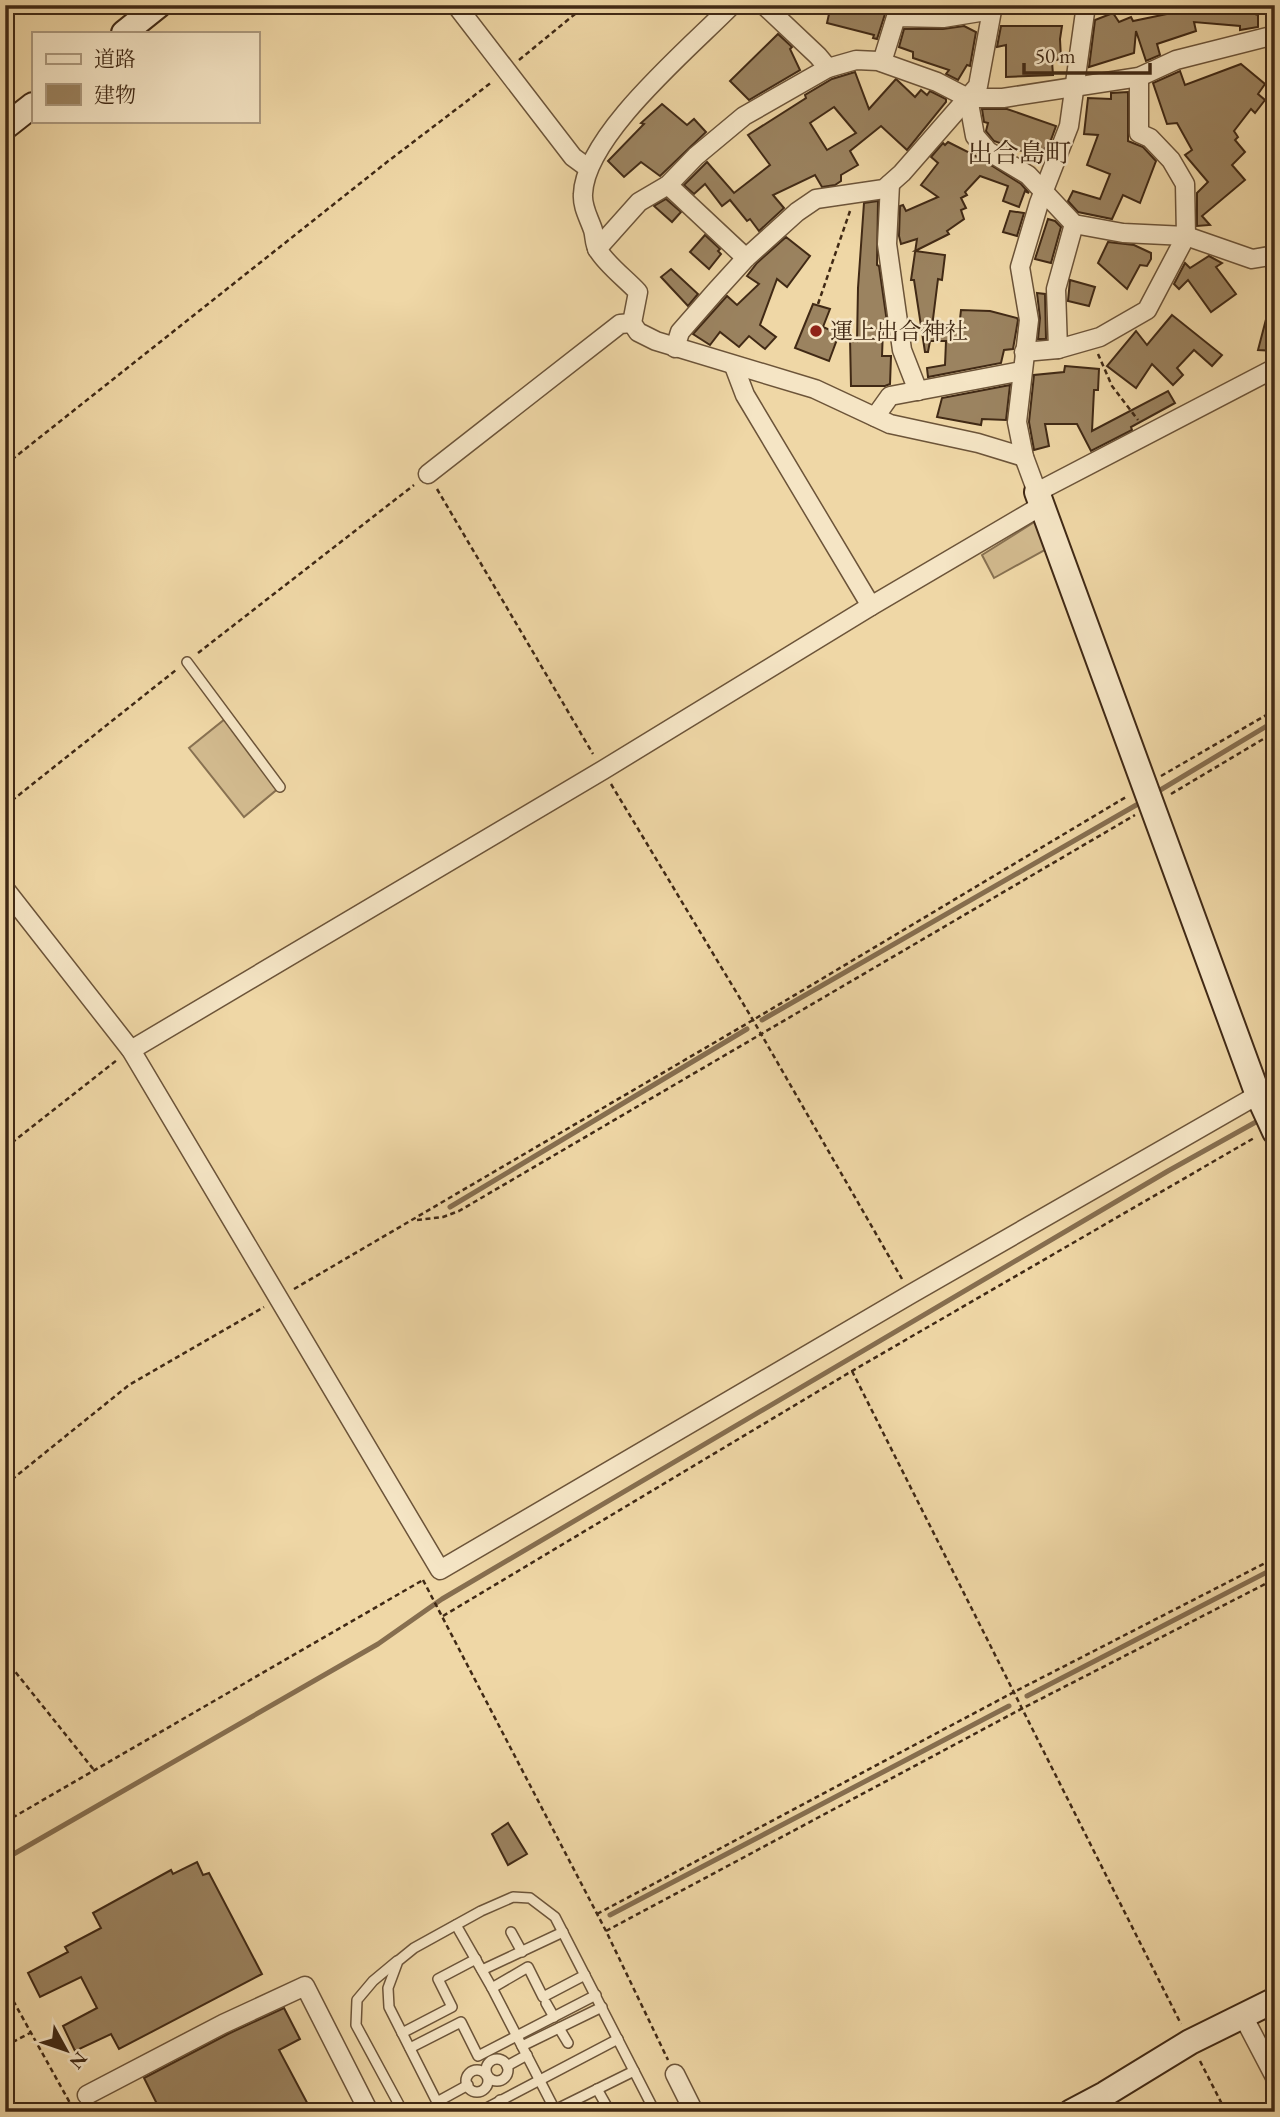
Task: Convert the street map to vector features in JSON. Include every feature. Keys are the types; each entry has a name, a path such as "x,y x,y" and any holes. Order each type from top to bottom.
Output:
{"street":[{"path":"125,32 159,5"},
{"path":"456,5 573,157 588,168"},
{"path":"732,5 616,124 588,168 583,193 584,206 597,249 638,292 632,323 638,332 676,348 815,389 890,424 978,443 1024,457"},
{"path":"764,5 828,68"},
{"path":"5,889 131,1050 440,1570 911,1294 1269,1111 1147,796 1024,457 1017,422 1029,320 1020,267 1044,191 1069,126 1086,5"},
{"path":"676,348 680,332 746,258 797,212 816,199 884,189 890,184 978,86 993,7 943,18 896,18 882,62"},
{"path":"597,249 639,202 668,185 696,156 744,116 828,68 856,60 882,62 937,82 968,98 1003,98 1139,77 1176,60 1275,35"},
{"path":"1024,352 1058,349 1100,337 1147,310 1186,236 1185,184 1171,160 1150,138 1139,134 1139,77"},
{"path":"968,98 975,136 988,151 1028,175 1074,225 1123,233 1186,236 1252,259 1275,255"},
{"path":"5,127 32,106"},
{"path":"890,184 887,243 902,350 918,391"},
{"path":"668,185 746,258"},
{"path":"1058,349 1056,289 1074,225"},
{"path":"428,474 620,324 632,323"},
{"path":"734,366 746,394 871,606"},
{"path":"131,1050 603,770 871,606 1039,499 1149,435 1275,368"},
{"path":"874,417 890,396 1022,371"},
{"path":"87,2095 223,2024 305,1986 369,2112"},
{"path":"1072,2112 1190,2042 1275,2000"},
{"path":"1243,2016 1275,2077"},
{"path":"675,2074 694,2112"}],"lane":[{"path":"187,662 280,787"},
{"path":"403,2112 356,2025 357,2000 373,1981 414,1948 513,1897 530,1898 555,1917 655,2112"},
{"path":"456,1925 492,1988 555,2111 634,2071"},
{"path":"511,1932 522,1952"},
{"path":"482,1970 563,1932"},
{"path":"402,2033 453,2007 438,1979 476,1959"},
{"path":"398,1961 388,1988 389,2007 442,2112"},
{"path":"492,1988 528,1967 542,1997 585,1975"},
{"path":"410,2048 461,2022 478,2056 596,1995"},
{"path":"546,2003 554,2017"},
{"path":"507,2066 559,2028 602,2007"},
{"path":"559,2028 568,2043"},
{"path":"478,2112 618,2039"},
{"path":"488,2077 486,2067 493,2060 503,2061 507,2066 507,2073 502,2079 495,2080 488,2077 480,2070 472,2071 467,2076 468,2085 474,2091 481,2091 488,2084 488,2077"},
{"path":"437,2102 468,2085"},
{"path":"597,2089 610,2112"},
{"path":"500,2099 506,2112"}],"path":[{"path":"5,465 387,162 507,71 586,5"},
{"path":"818,304 856,193"},
{"path":"1091,338 1112,386 1149,435"},
{"path":"5,806 428,474 761,1033 911,1294"},
{"path":"414,1220 443,1217 460,1211 761,1033 1147,796 1275,710"},
{"path":"5,1485 129,1385 753,1020 1147,796 1275,732"},
{"path":"5,1148 131,1050"},
{"path":"443,1616 852,1371 1269,1111"},
{"path":"852,1371 1226,2112"},
{"path":"597,1913 1014,1692 1275,1558"},
{"path":"5,1822 440,1570"},
{"path":"606,1931 1023,1708 1275,1579"},
{"path":"423,1580 597,1913 675,2074"},
{"path":"5,1658 94,1770"},
{"path":"5,1986 75,2112"},
{"path":"5,2046 30,2033"}],"shaded area":[{"path":"1036,521 1050,547 994,578 982,555"},
{"path":"225,719 280,787 244,817 189,748"}],"building":[{"path":"831,5 950,5 890,7 877,39 873,38 874,35 827,23"},
{"path":"1165,5 1253,5 1252,13 1258,15 1258,27 1240,30 1240,26 1194,22 1196,31 1157,44 1160,55 1146,61 1136,31 1134,53 1089,67 1095,20 1113,13 1119,22 1131,17 1133,21 1167,14"},
{"path":"964,26 976,32 970,66 967,65 958,80 946,74 949,70 913,58 913,52 899,47 904,29"},
{"path":"1001,26 1062,26 1061,59 1052,61 1053,75 1006,77 1006,45 997,47"},
{"path":"778,34 792,47 790,49 800,70 749,100 730,81"},
{"path":"1241,64 1265,84 1258,94 1265,100 1255,113 1251,109 1234,131 1238,137 1235,140 1245,152 1232,165 1245,180 1202,216 1210,225 1197,226 1197,193 1208,182 1185,155 1192,150 1177,123 1167,124 1153,83 1180,71 1185,85"},
{"path":"855,72 869,109 896,79 915,97 921,90 927,95 930,91 946,99 946,102 907,150 881,126 850,151 858,165 841,175 841,181 835,185 822,187 815,175 773,195 784,208 759,231 730,200 722,206 705,184 694,194 684,185 707,162 734,193 770,165 748,135 832,79","holes":["834,107 856,133 827,150 810,123"]},
{"path":"1128,92 1128,141 1143,147 1156,161 1140,203 1123,195 1112,219 1078,212 1068,201 1073,191 1100,199 1110,174 1087,165 1098,135 1084,134 1088,98 1111,99 1111,93"},
{"path":"662,104 687,125 694,119 706,132 660,176 641,162 624,177 608,161 644,124 641,123"},
{"path":"982,109 1007,109 1056,126 1041,158 994,141 986,131 988,123 984,122"},
{"path":"948,142 978,157 1021,184 1029,193 1025,191 1019,207 1003,201 1008,186 980,176 965,192 967,195 961,198 966,208 961,210 964,219 947,231 949,234 915,251 917,239 901,244 900,206 903,205 906,211 938,197 921,185 938,163 931,157 943,143 945,145"},
{"path":"666,199 681,212 672,222 654,206"},
{"path":"878,201 877,265 888,329 883,329 882,356 891,356 890,384 851,386 850,338 857,341 864,203"},
{"path":"1010,211 1024,213 1017,236 1003,232"},
{"path":"1048,219 1061,227 1051,263 1035,259"},
{"path":"705,235 720,249 718,251 721,254 709,269 690,252"},
{"path":"786,237 810,256 787,287 777,279 760,325 776,337 765,349 749,336 739,347 720,332 710,345 693,334 727,296 737,305 759,284 747,276 757,263"},
{"path":"1108,242 1134,245 1151,253 1147,266 1140,265 1127,289 1098,263"},
{"path":"915,251 945,255 942,280 938,279 932,327 959,328 961,310 990,311 1017,318 1013,349 1004,350 1001,363 928,377 927,368 945,365 946,341 930,341 928,352 925,352 914,280 911,280"},
{"path":"1209,256 1222,263 1216,267 1236,294 1211,312 1188,280 1179,289 1174,284 1185,263 1190,268"},
{"path":"671,269 698,294 688,306 661,277"},
{"path":"1070,280 1095,287 1089,306 1068,301"},
{"path":"1037,293 1045,294 1046,339 1038,339 1040,318"},
{"name":"運上出合神社","path":"813,304 830,309 823,327 839,334 829,361 795,348"},
{"path":"1270,304 1275,305 1275,351 1258,350"},
{"path":"1172,315 1222,355 1212,366 1194,350 1177,368 1183,375 1173,385 1152,364 1136,388 1107,366 1136,331 1147,345"},
{"path":"1065,366 1099,369 1098,390 1094,390 1092,431 1168,391 1175,403 1131,427 1132,430 1091,451 1077,424 1045,424 1049,446 1034,450 1029,422 1034,375 1064,372"},
{"path":"1010,385 1006,420 982,419 981,425 937,417 942,398"},
{"path":"508,1823 527,1854 508,1865 492,1834"},
{"path":"197,1862 203,1875 209,1873 262,1974 119,2049 111,2034 75,2051 63,2026 97,2008 81,1977 40,1997 28,1973 68,1952 65,1947 101,1928 93,1913 171,1870 173,1874"},
{"path":"284,2008 300,2039 279,2050 312,2112 161,2112 144,2078"}],"waterway":[{"path":"1157,792 1275,721"},
{"path":"762,1020 1138,804"},
{"path":"450,1207 747,1029"},
{"path":"5,1859 378,1644 442,1599 1168,1171 1263,1118"},
{"path":"1027,1696 1275,1568"},
{"path":"610,1915 1009,1706"}],"place":[{"name":"運上出合神社","path":"816,331"}],"district":[{"name":"出合島町","path":"1019,153"}]}
